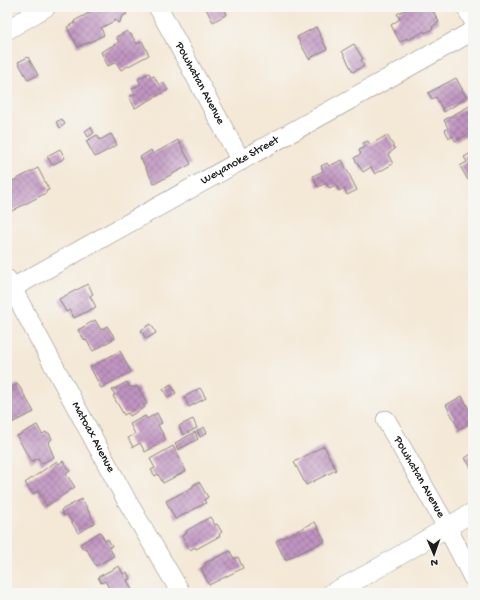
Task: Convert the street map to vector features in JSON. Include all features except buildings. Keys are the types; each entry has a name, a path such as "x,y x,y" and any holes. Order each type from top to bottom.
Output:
{"street":[{"path":"7,30 46,7"},
{"name":"Powhatan Avenue","path":"158,7 241,161"},
{"path":"466,7 473,20"},
{"name":"Weyanoke Street","path":"8,286 241,161 473,31"},
{"name":"Matoax Avenue","path":"8,286 127,501 181,593"},
{"name":"Powhatan Avenue","path":"386,420 447,527 473,578"},
{"path":"332,593 368,574 473,512"}]}
